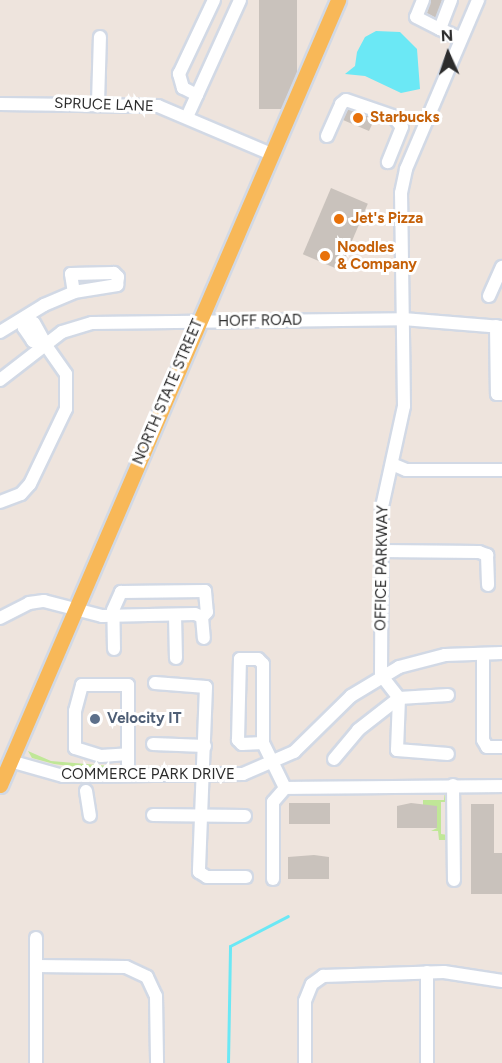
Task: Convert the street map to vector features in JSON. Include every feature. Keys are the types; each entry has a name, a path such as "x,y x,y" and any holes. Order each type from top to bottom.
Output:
{"main road":[{"name":"NORTH STATE STREET","path":"0,785 338,0"}],"street":[{"path":"197,95 183,88 179,74 214,0"},
{"path":"187,117 240,0"},
{"path":"423,0 416,17 461,39"},
{"path":"440,29 451,0"},
{"name":"OFFICE PARKWAY","path":"381,675 382,507 404,406 401,193 406,169 478,0"},
{"path":"98,104 100,37"},
{"path":"327,136 340,104 346,100 393,116 402,127 388,162"},
{"name":"SPRUCE LANE","path":"0,104 146,104 187,117 271,154"},
{"path":"494,294 502,267"},
{"path":"0,333 25,320 44,305 74,292"},
{"name":"HOFF ROAD","path":"0,380 62,332 92,322 197,323 403,319 499,326"},
{"path":"0,502 21,494 30,484 66,409 66,374 46,345 33,341 24,328 25,320"},
{"path":"499,326 497,394 502,394"},
{"path":"392,464 406,470 502,470"},
{"path":"381,551 479,552 487,555 488,585"},
{"path":"0,618 28,603 45,601 74,611 112,616 202,617 207,612 206,591 129,591 118,594 112,616 114,649"},
{"path":"175,615 176,658"},
{"path":"202,617 204,638"},
{"path":"483,654 483,740 487,747 502,747"},
{"name":"COMMERCE PARK DRIVE","path":"10,761 47,774 87,783 128,766 204,777 243,774 274,764 307,742 351,696 381,675 423,659 502,654"},
{"path":"263,743 242,744 238,740 240,659 258,659 263,664 263,743 285,788"},
{"path":"381,675 399,698 397,750 448,754"},
{"path":"155,683 204,685 204,777 199,872 207,877 246,877"},
{"path":"82,685 128,685 128,766 75,748 75,711 82,685"},
{"path":"334,759 358,730 399,698 448,695"},
{"path":"153,744 204,746"},
{"path":"87,783 90,816"},
{"path":"453,785 451,844 454,880"},
{"path":"273,879 273,802 285,788 502,786"},
{"path":"153,815 245,816"},
{"path":"36,938 36,1063"},
{"path":"36,966 126,967 147,977 157,1002 157,1063"},
{"path":"305,1063 305,1001 312,984 323,976 338,972 427,972 502,981"},
{"path":"427,972 427,1063"}],"green space":[{"path":"28,751 51,761 121,767 101,770 54,764 32,758"},
{"path":"445,790 448,802 441,802 441,834 448,835 446,840 439,840 438,831 431,831 437,828 437,806 423,806 423,800 444,800"}],"water":[{"path":"376,31 400,32 417,49 420,89 401,93 365,76 345,74 355,66 357,52 365,37"}],"building":[{"path":"259,0 297,0 297,109 259,109"},
{"path":"431,0 442,0 436,18 427,13"},
{"name":"Starbucks","path":"348,109 375,118 369,131 343,120"},
{"path":"331,188 368,204 340,270 303,254"},
{"path":"289,803 330,803 330,824 289,824"},
{"path":"411,803 437,806 437,828 397,828 397,806"},
{"path":"471,804 494,804 494,853 502,853 502,894 471,894"},
{"path":"314,855 329,857 329,879 288,879 288,857"}],"waterway":[{"path":"228,1063 230,946 288,916"}],"place":[{"name":"Starbucks","path":"358,118"},
{"name":"Jet's Pizza","path":"339,219"},
{"name":"Noodles & Company","path":"325,256"},
{"name":"Velocity IT","path":"95,719"}]}
